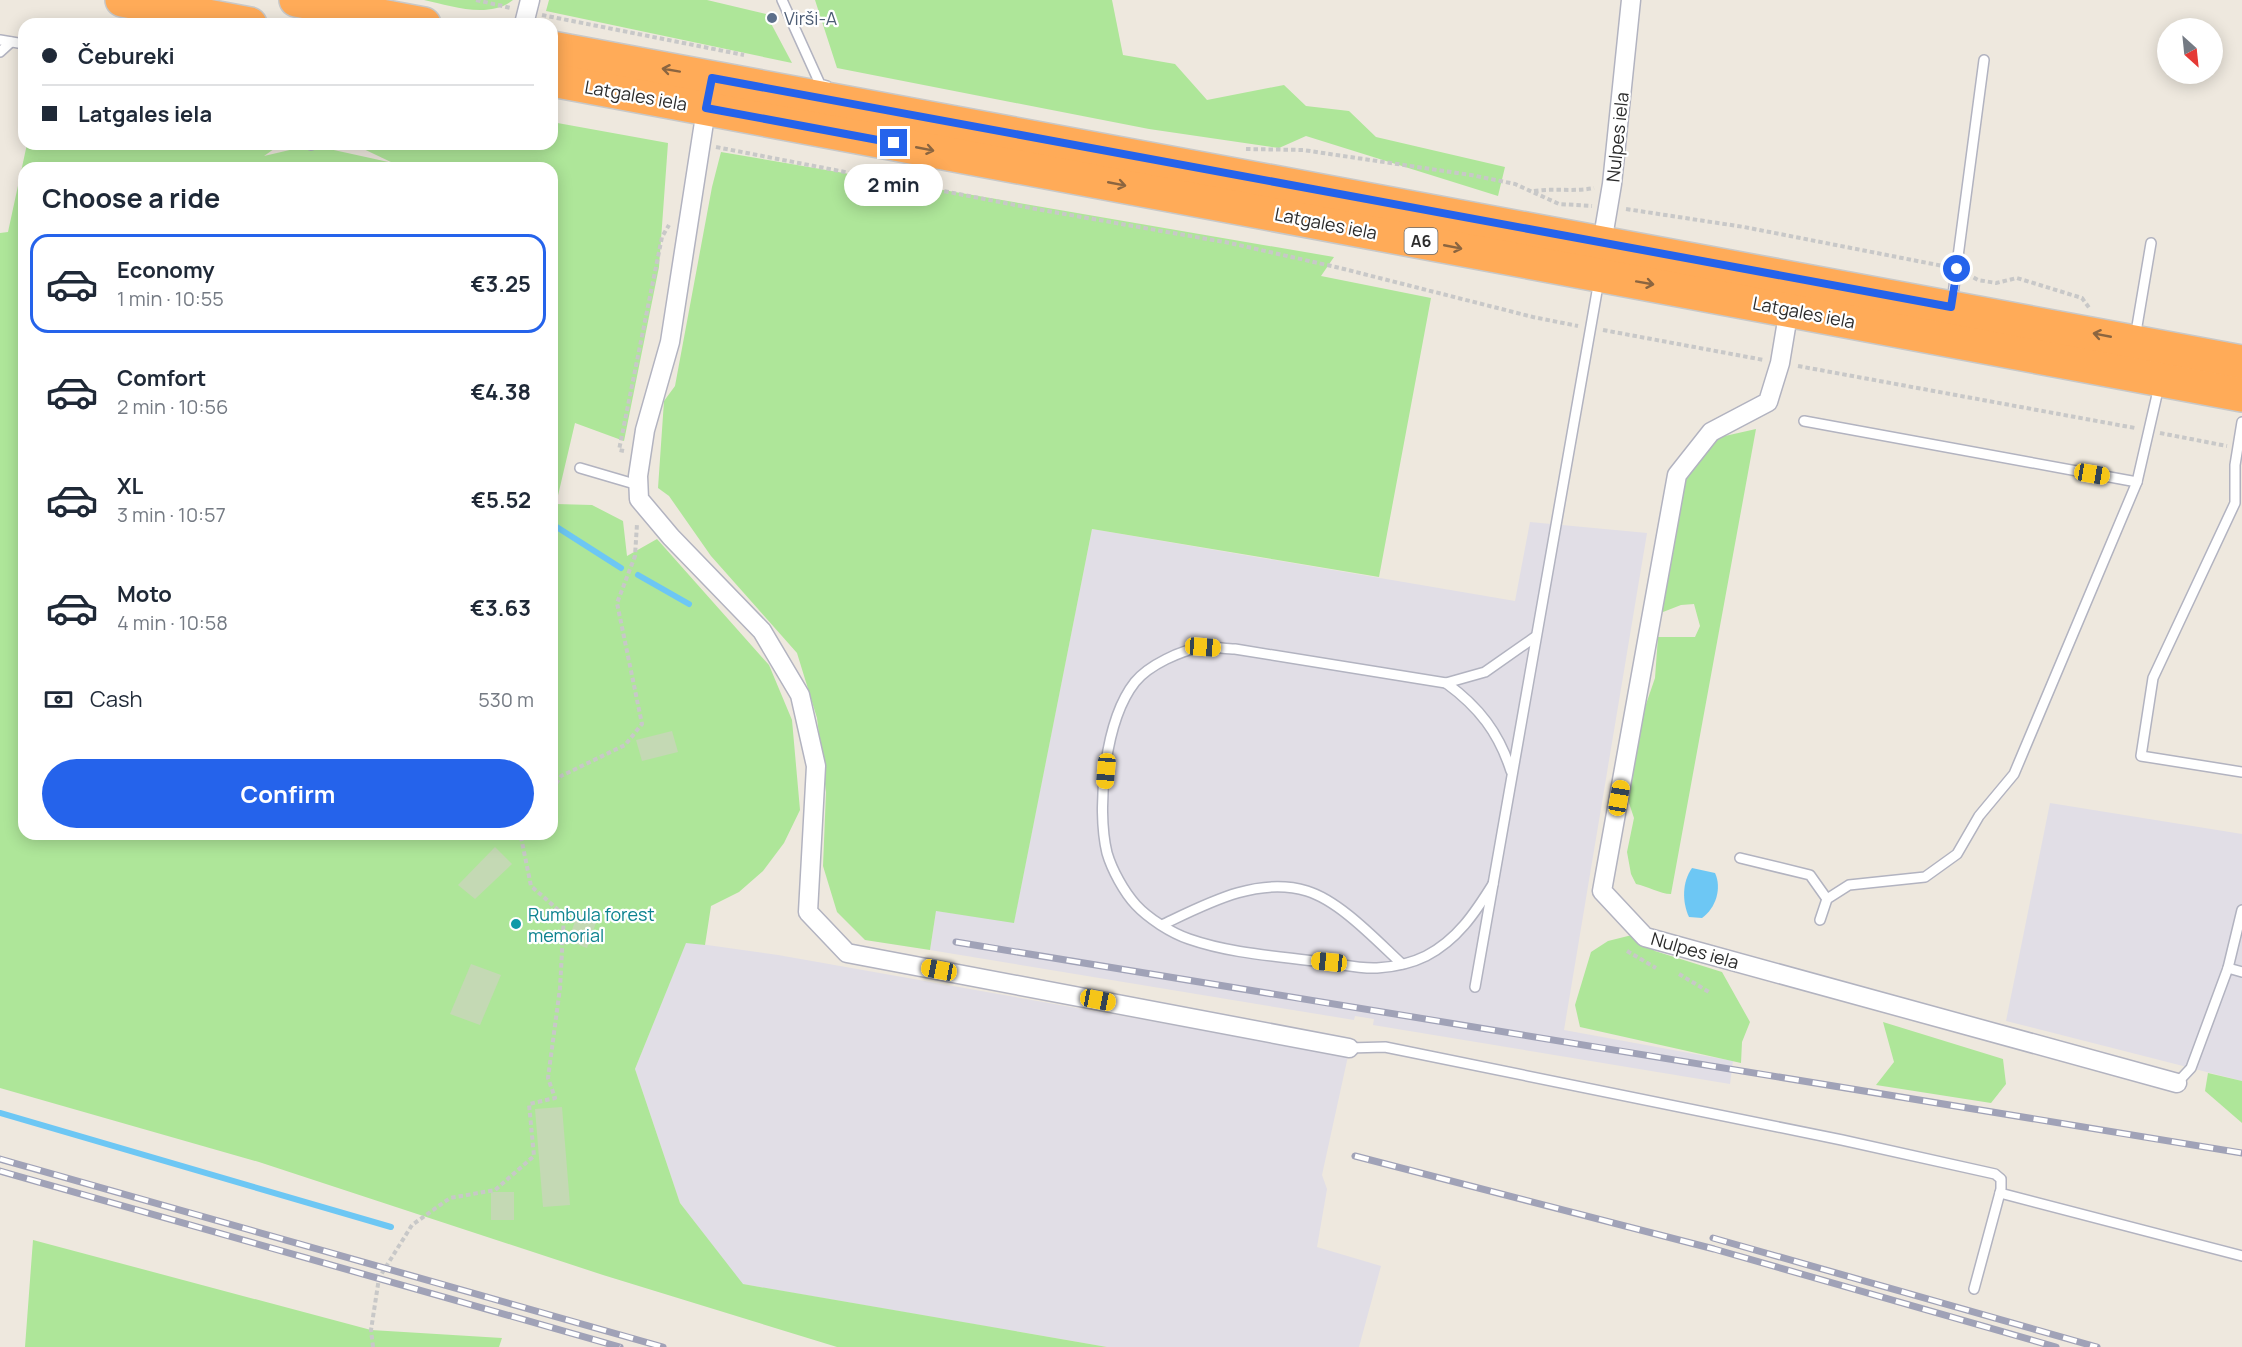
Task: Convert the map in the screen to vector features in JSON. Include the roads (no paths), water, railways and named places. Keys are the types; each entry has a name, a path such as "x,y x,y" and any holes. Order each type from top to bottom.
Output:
{"highway":[{"path":"296,0 392,18"},
{"path":"143,2 221,18"},
{"name":"Latgales iela","path":"558,50 709,93 1601,259 1951,307 2134,342 2175,371 2242,362"},
{"name":"Latgales iela","path":"558,82 589,92 709,93 892,111 1601,259 1789,309 2175,371 2242,395"}],"street":[{"name":"Nulpes iela","path":"1601,259 1612,184 1631,0"},
{"path":"709,93 700,143 687,247 670,342 645,430 639,492 671,537 762,631 800,695 816,766 808,912 847,953 1349,1048"},
{"name":"Nulpes iela","path":"1789,309 1780,363 1768,402 1711,432 1677,476 1602,891 1645,937 2177,1083"}],"lane":[{"name":"Latgales iela","path":"782,0 820,84 892,111"},
{"path":"0,40 18,43"},
{"path":"0,52 10,42"},
{"path":"1951,307 1984,60"},
{"path":"2134,342 2151,243"},
{"path":"1475,987 1601,259"},
{"path":"1820,920 1827,899 1849,885 1925,877 1957,854 1979,816 2014,774 2137,482 2150,431 2175,371"},
{"path":"1804,421 2137,482"},
{"path":"2242,422 2235,503 2153,678 2140,756 2242,772"},
{"path":"580,468 639,492"},
{"path":"1446,684 1485,672 1534,637"},
{"path":"1493,884 1469,921 1445,943 1425,957 1402,964 1376,968 1234,951 1187,938 1162,925 1136,905 1117,877 1108,855 1103,830 1103,801 1111,740 1122,705 1142,676 1154,666 1203,647 1235,649 1446,684 1471,701 1492,727 1504,751 1511,774"},
{"path":"1740,858 1810,875 1827,899"},
{"path":"1162,925 1232,894 1282,887 1308,891 1368,932 1402,964"},
{"path":"2177,1083 2191,1068 2228,968 2242,910"},
{"path":"2228,968 2242,972"},
{"path":"1349,1048 1384,1047 1864,1144 1995,1174 2001,1179 2000,1193 1974,1289"},
{"path":"2000,1193 2242,1256"}],"water":[{"path":"1692,868 1715,873 1717,879 1718,891 1714,903 1702,918 1689,917 1685,905 1686,879"}],"waterway":[{"path":"558,528 621,568"},
{"path":"638,575 689,604"},
{"path":"0,1113 391,1227"}],"railway":[{"path":"956,942 2242,1153"},
{"path":"1355,1156 1714,1249 2056,1347"},
{"path":"0,1159 663,1347"},
{"path":"0,1171 620,1347"},
{"path":"1713,1238 2097,1347"}],"place":[{"name":"Virši-A","path":"772,18"},
{"name":"Rumbula forest memorial","path":"516,924"}]}
